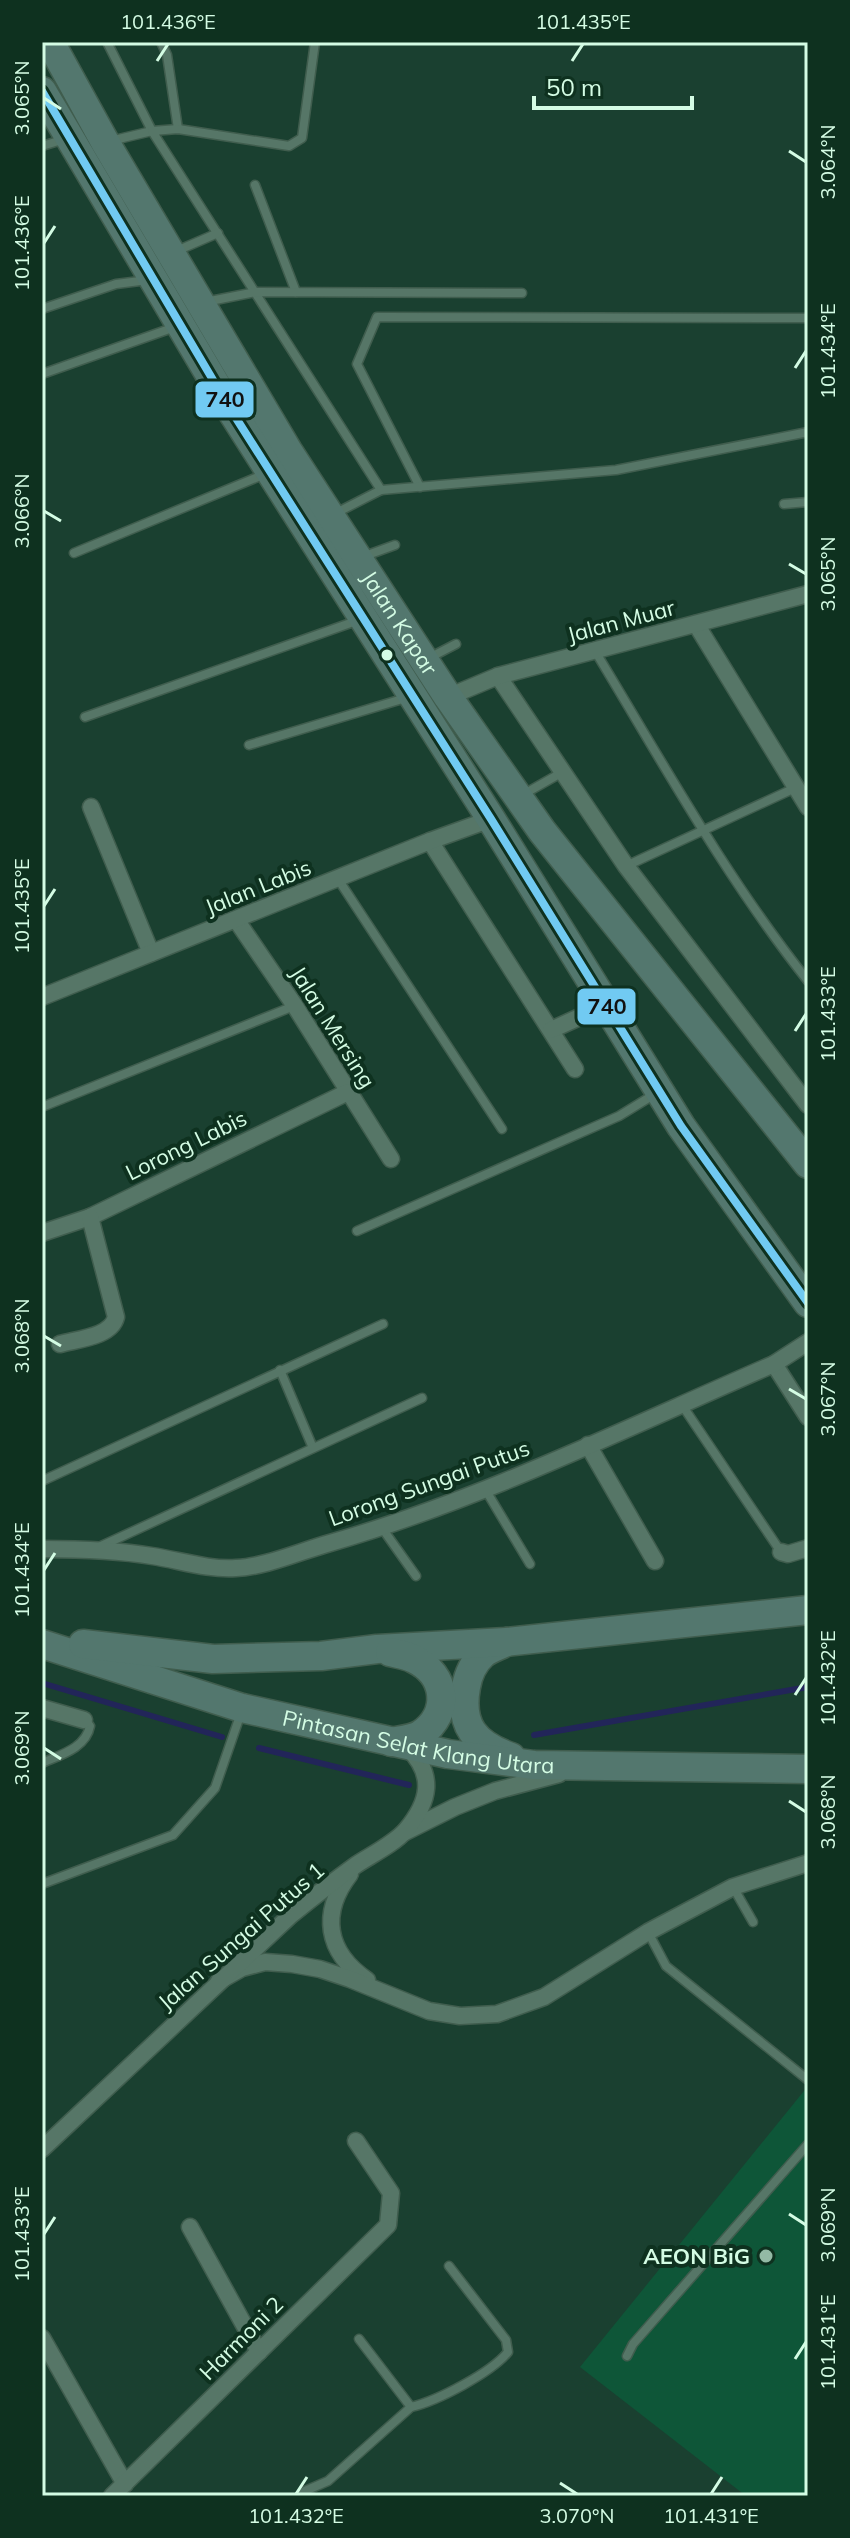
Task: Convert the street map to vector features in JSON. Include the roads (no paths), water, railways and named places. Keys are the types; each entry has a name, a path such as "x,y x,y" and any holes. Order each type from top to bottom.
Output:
{"highway":[{"name":"Jalan Kapar","path":"50,42 105,142 288,451 448,697 542,831 808,1164"},
{"name":"Jalan Kapar","path":"42,91 270,472 491,819 681,1126 808,1303"},
{"name":"Pintasan Selat Klang Utara","path":"42,1642 213,1659 321,1656 377,1649 506,1642 808,1610"},
{"name":"Pintasan Selat Klang Utara","path":"42,1642 242,1708 448,1754 534,1765 808,1769"},
{"path":"506,1642 483,1654 468,1675 464,1698 465,1721 475,1736 490,1749 534,1765"},
{"path":"377,1649 414,1659 428,1669 440,1687 442,1707 432,1723 418,1736 398,1744"}],"street":[{"name":"Jalan Muar","path":"448,697 498,676 808,594"},
{"path":"696,624 808,807"},
{"path":"498,676 626,866 808,1105"},
{"path":"91,807 151,953"},
{"name":"Jalan Labis","path":"42,997 491,819"},
{"path":"430,841 575,1069"},
{"name":"Jalan Mersing","path":"237,921 295,1006 391,1159"},
{"path":"551,1030 606,1005"},
{"name":"Lorong Labis","path":"42,1233 90,1217 348,1092"},
{"path":"60,1344 106,1331 114,1324 116,1317 90,1217"},
{"name":"Lorong Sungai Putus","path":"42,1549 95,1549 150,1555 217,1568 238,1568 382,1528 485,1488 774,1364 808,1342"},
{"path":"774,1364 808,1417"},
{"path":"588,1445 655,1561"},
{"path":"781,1552 788,1554 808,1548"},
{"path":"42,1708 84,1720"},
{"name":"Jalan Sungai Putus 1","path":"42,2149 291,1915 405,1832 422,1804 427,1789 426,1773 420,1760 398,1744"},
{"path":"405,1832 495,1791 591,1766"},
{"path":"219,1981 242,1968 265,1962 292,1964 350,1979 429,2011 460,2016 497,2014 544,1997 648,1932 733,1887 808,1863"},
{"path":"356,1865 335,1898 330,1920 333,1939 356,1973 391,1997"},
{"name":"Harmoni 2","path":"118,2490 388,2225 391,2193 356,2141"},
{"path":"190,2227 259,2352"},
{"path":"42,2338 118,2490"}],"lane":[{"path":"107,42 152,131 381,490"},
{"path":"161,42 167,55 178,129"},
{"path":"105,142 152,131 178,129 289,146 302,138 315,42"},
{"path":"42,146 69,137"},
{"path":"255,185 296,292"},
{"path":"171,253 218,233"},
{"path":"42,309 116,284 153,279"},
{"path":"201,303 256,292 522,293"},
{"path":"420,487 357,364 377,317 808,318"},
{"path":"42,374 180,326"},
{"path":"330,516 381,490 616,470 808,432"},
{"path":"74,553 270,472"},
{"path":"784,504 808,502"},
{"path":"358,559 395,545"},
{"path":"85,717 364,618"},
{"path":"424,660 456,644"},
{"path":"595,651 702,831 780,946 808,981"},
{"path":"249,745 413,696"},
{"path":"518,797 561,773"},
{"path":"626,866 795,788"},
{"path":"337,878 502,1129"},
{"path":"42,1107 295,1006"},
{"path":"357,1231 619,1116 659,1091"},
{"path":"42,1481 383,1324"},
{"path":"280,1370 313,1448"},
{"path":"95,1549 422,1398"},
{"path":"682,1404 781,1552"},
{"path":"485,1488 530,1564"},
{"path":"382,1528 416,1576"},
{"path":"42,1884 173,1835 215,1788 242,1708"},
{"path":"42,1763 74,1749 84,1740 90,1726 84,1720"},
{"path":"733,1887 753,1922"},
{"path":"648,1932 666,1966 808,2080"},
{"path":"627,2356 633,2344 808,2144"},
{"path":"299,2496 328,2481 411,2407 428,2403 499,2363 508,2352 506,2340 449,2266"},
{"path":"359,2339 411,2407"}],"waterway":[{"path":"42,1683 222,1737"},
{"path":"534,1735 808,1687"},
{"path":"259,1748 409,1785"}],"place":[{"name":"AEON BiG","path":"766,2256"}]}
